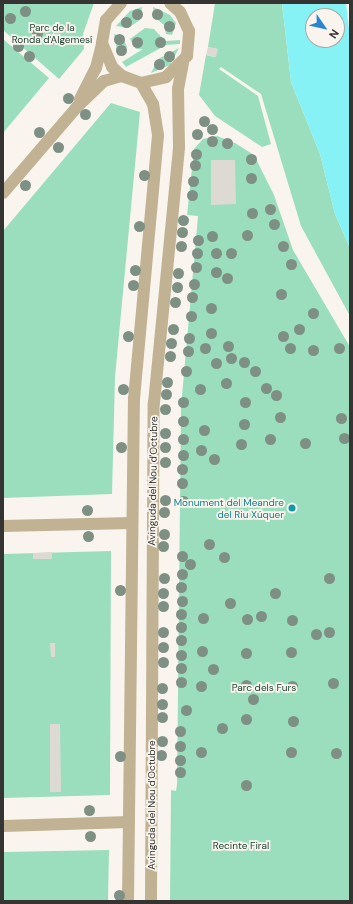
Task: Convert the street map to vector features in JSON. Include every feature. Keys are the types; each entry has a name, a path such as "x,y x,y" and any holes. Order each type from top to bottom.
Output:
{"street":[{"path":"170,3 186,22"},
{"name":"Avinguda del Nou d'Octubre","path":"151,901 154,403 179,147 178,89 183,63 190,45 182,3"},
{"path":"76,108 96,68 102,43 103,31 115,5"},
{"path":"102,43 112,67 122,76 141,83 166,77 183,63"},
{"path":"3,193 76,108 104,81 122,76"},
{"name":"Avinguda del Nou d'Octubre","path":"128,901 134,399 158,135 153,104 141,83"},
{"path":"3,526 132,523"},
{"path":"3,826 129,822"}],"green space":[{"name":"Parc de la Ronda d'Algemesí","path":"3,3 94,3 83,34 84,49 59,79 3,30"},
{"path":"215,3 282,3 291,82 320,154 335,214 350,248 350,316 301,226 261,94 221,67 219,69 258,96 271,144 262,147 215,116 199,95 206,55 215,57 217,49 208,47"},
{"path":"142,7 140,20 128,28 116,26 130,11"},
{"path":"153,7 170,15 176,23 172,35 166,34 164,25 154,17"},
{"path":"145,28 154,29 165,41 180,40 180,44 166,45 126,67 122,62 143,49 136,49 130,39"},
{"path":"114,34 123,37 127,47 118,56"},
{"path":"3,39 49,78 3,133"},
{"path":"179,48 170,65 151,73 158,59"},
{"path":"111,103 140,112 115,377 112,494 3,498 3,231"},
{"name":"Parc dels Furs","path":"217,136 235,143 254,155 274,195 293,250 350,347 350,901 170,901 171,790 176,791 177,785 181,407 198,216 187,215 194,149 203,139"},
{"path":"111,551 110,795 3,798 3,554"},
{"path":"109,850 108,901 3,901 3,852"}],"water":[{"path":"282,3 346,3 350,37 350,248 335,214 320,154 291,82"}],"building":[{"path":"208,47 218,49 216,57 206,55"},
{"path":"211,160 235,160 236,204 211,205"},
{"path":"52,552 52,559 33,559 33,553"},
{"path":"50,643 55,643 55,657 51,657"},
{"path":"50,724 60,724 61,792 50,792"}],"place":[{"name":"Monument del Meandre del Riu Xúquer","path":"292,508"}],"park label":[{"name":"Recinte Firal","path":"241,846"}]}
